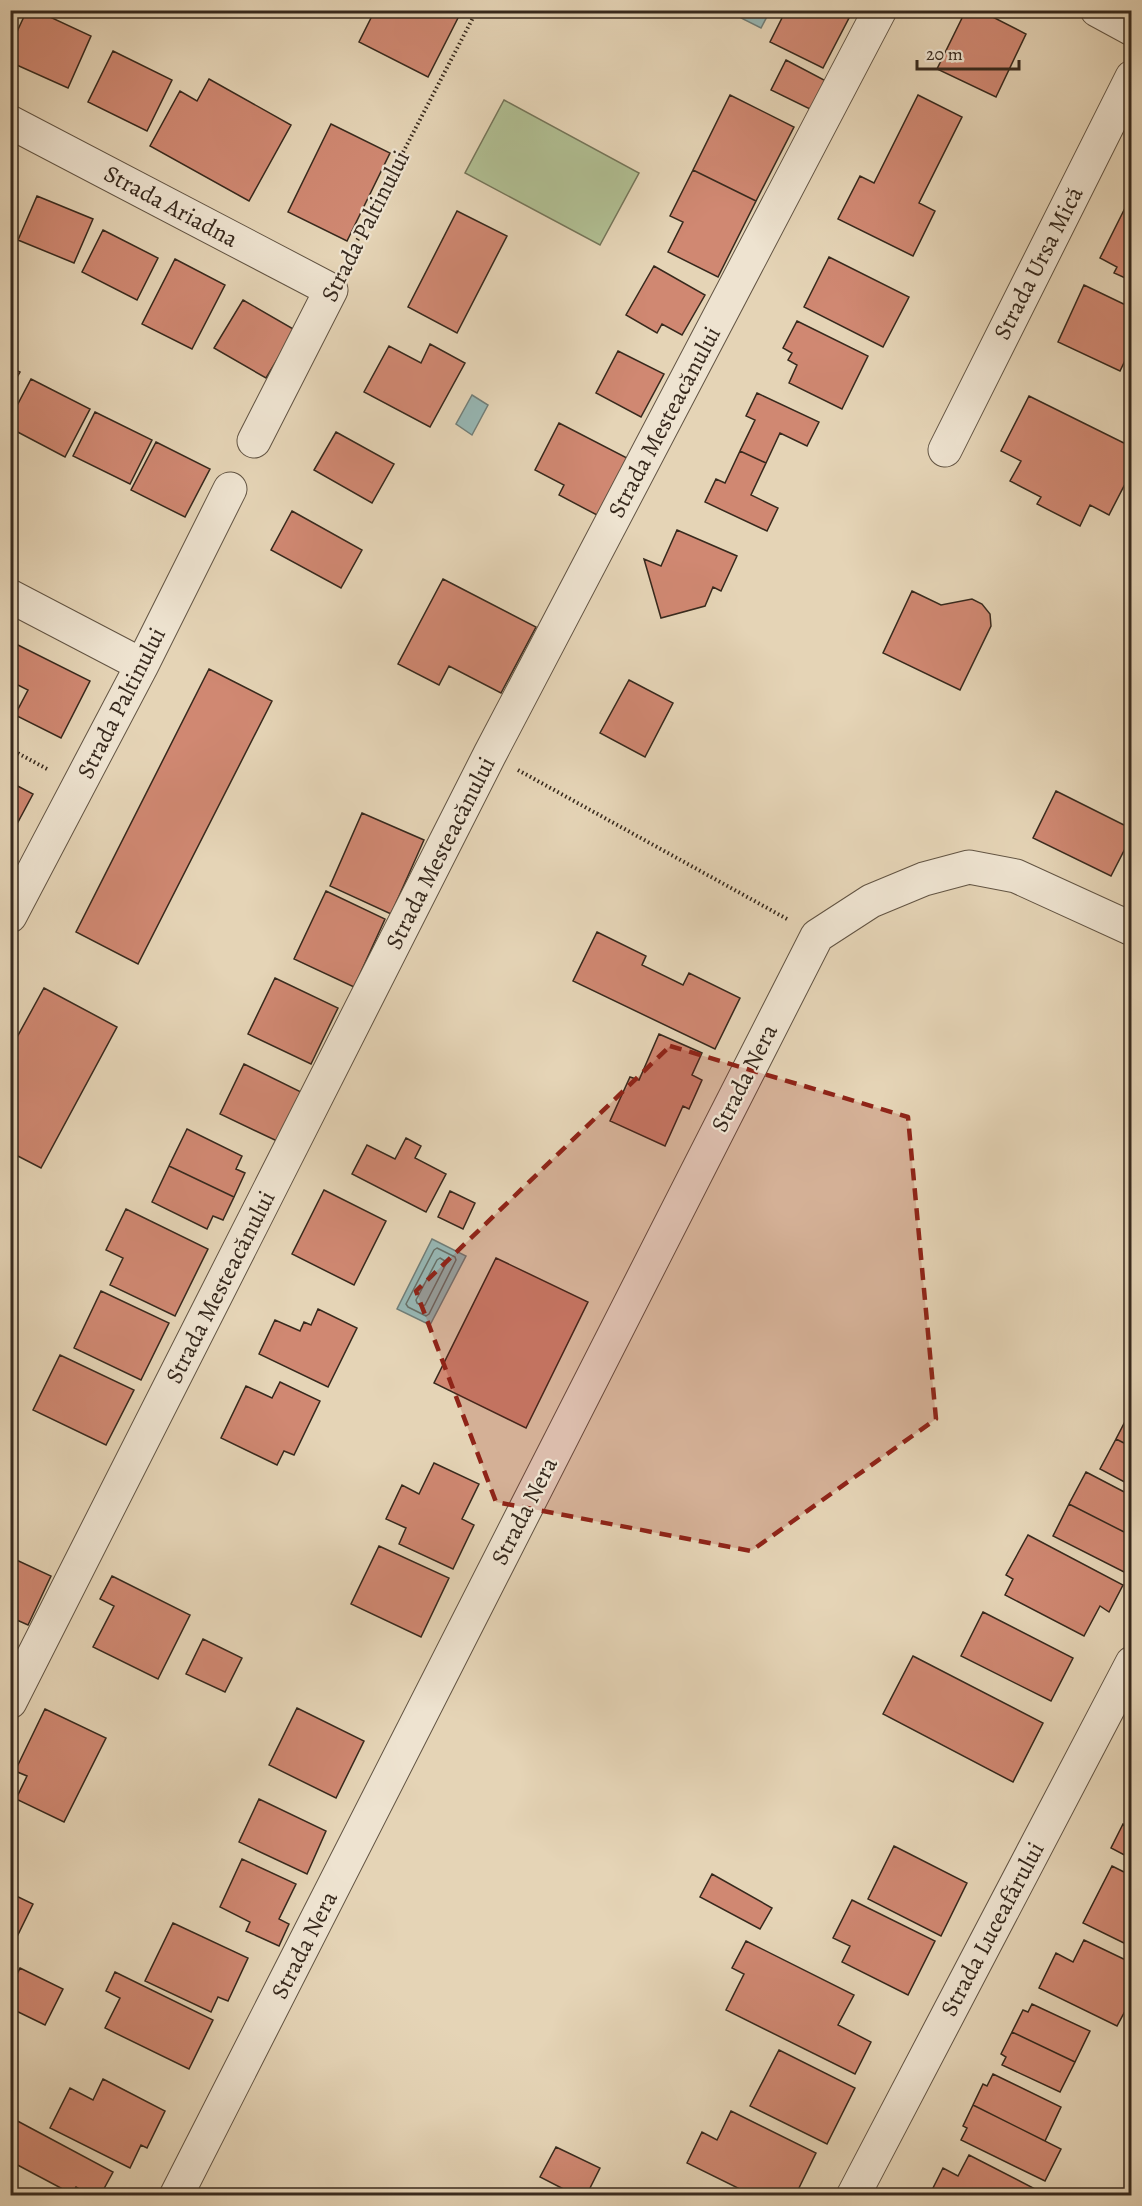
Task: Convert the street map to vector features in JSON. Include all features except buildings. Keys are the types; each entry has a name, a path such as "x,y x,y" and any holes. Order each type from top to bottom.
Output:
{"street":[{"name":"Strada Mesteacănului","path":"10,1702 490,754 880,10"},
{"path":"1097,10 1131,28"},
{"name":"Strada Ursa Mică","path":"945,450 1131,77"},
{"name":"Strada Ariadna","path":"10,122 331,290"},
{"name":"Strada Paltinului","path":"254,441 331,290"},
{"name":"Strada Paltinului","path":"11,912 142,664 230,489"},
{"path":"10,596 142,664"},
{"path":"817,936 871,901 924,879 969,867 1016,876 1131,929"},
{"name":"Strada Nera","path":"176,2196 817,936"},
{"name":"Strada Luceafărului","path":"853,2196 1131,1663"}],"path":[{"name":"Strada Paltinului","path":"331,290 477,10"},
{"path":"10,749 79,785"},
{"path":"490,754 817,936"}],"highlighted area":[{"path":"670,1046 908,1117 936,1419 751,1551 496,1502 416,1291"}],"green space":[{"path":"504,100 639,173 600,245 465,173"}],"water":[{"path":"744,10 770,11 761,28 741,18"},
{"path":"472,395 488,405 472,435 456,424"},
{"path":"432,1239 466,1256 430,1325 397,1309"}]}
